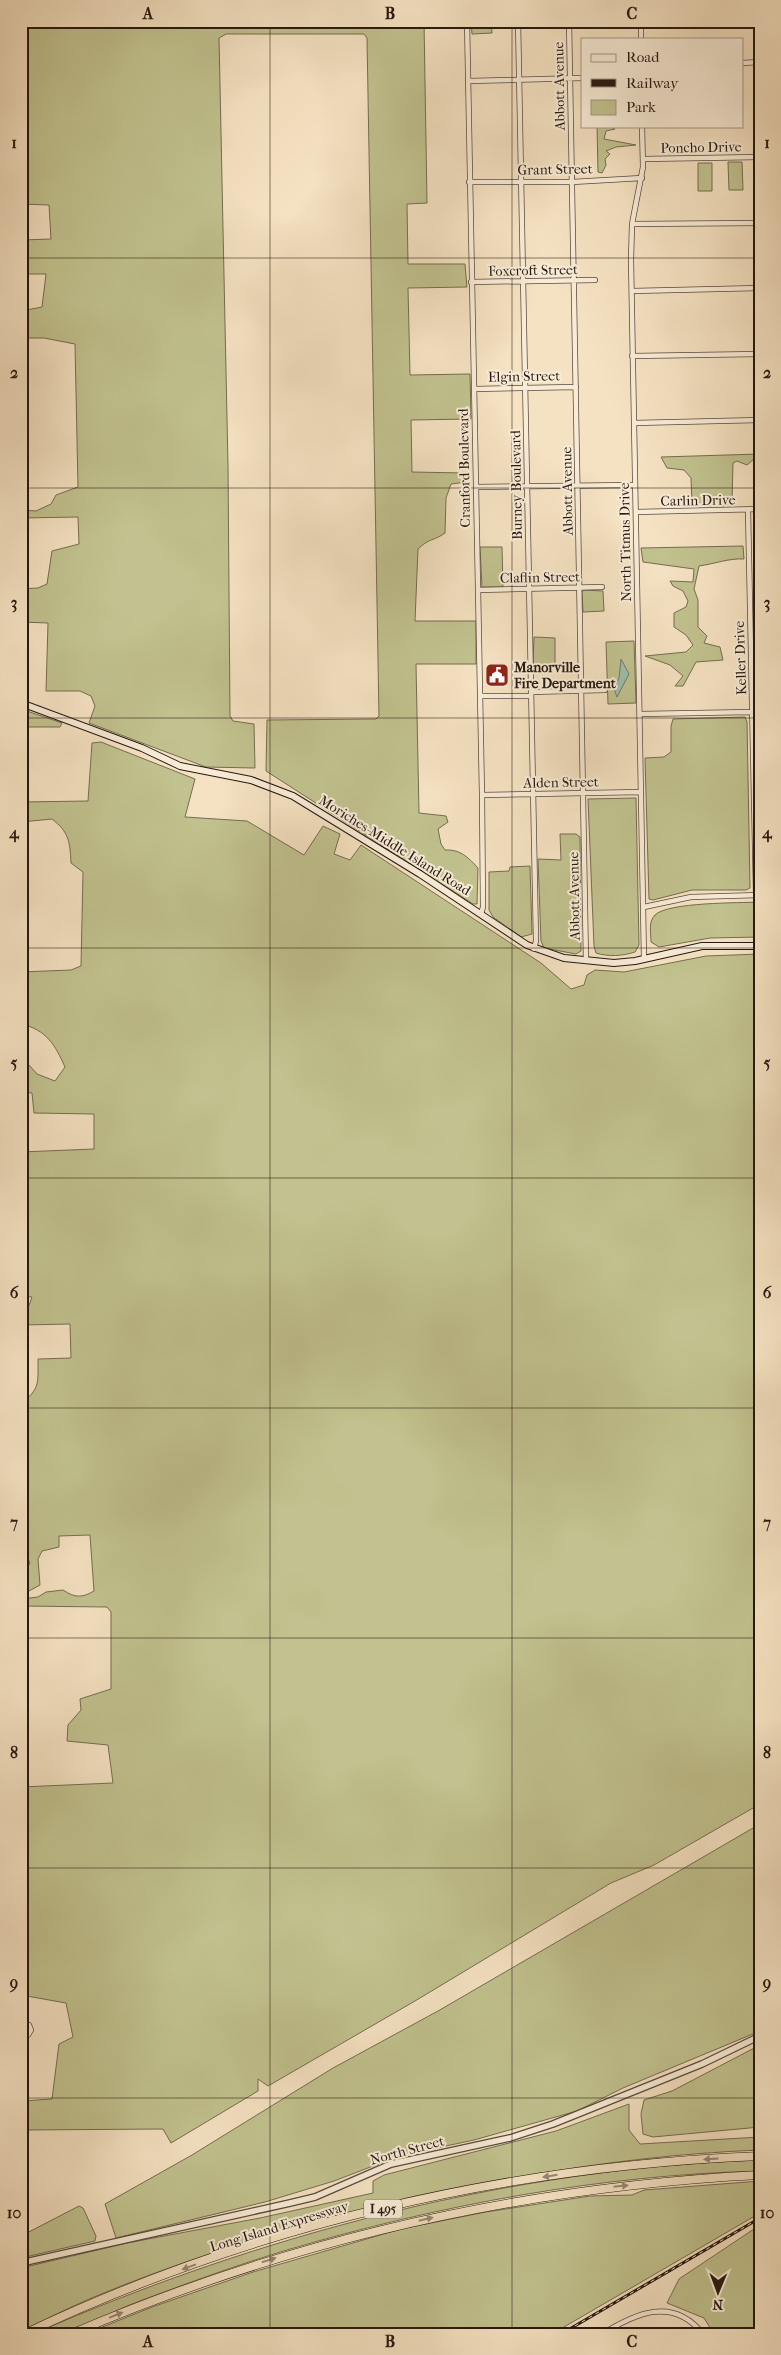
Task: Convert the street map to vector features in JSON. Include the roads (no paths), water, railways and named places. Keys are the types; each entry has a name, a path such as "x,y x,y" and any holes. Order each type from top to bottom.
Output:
{"highway":[{"name":"Long Island Expressway","path":"24,2334 95,2302 210,2259 266,2241 382,2209 497,2184 567,2174 673,2161 760,2156"},
{"name":"I 495","path":"71,2334 158,2298 272,2259 444,2214 618,2186 760,2175"}],"main road":[{"name":"Moriches-Middle Island Road","path":"21,702 142,748 180,766 251,780 281,790 408,866 534,949 564,958 586,961 626,962 702,946 760,946"}],"street":[{"name":"Cranford Boulevard","path":"466,21 482,795 483,907 481,914"},
{"name":"Burney Boulevard","path":"518,21 534,949"},
{"name":"Abbott Avenue","path":"569,21 586,961"},
{"path":"641,21 641,38"},
{"path":"744,63 760,62"},
{"path":"468,81 581,78"},
{"name":"North Titmus Drive","path":"642,128 642,178 632,224 632,356 644,959"},
{"name":"Poncho Drive","path":"643,159 760,157"},
{"name":"Grant Street","path":"469,182 572,182 642,178"},
{"path":"632,224 760,223"},
{"name":"Foxcroft Street","path":"471,282 595,280"},
{"path":"632,291 760,288"},
{"path":"632,356 760,354"},
{"name":"Elgin Street","path":"474,389 576,386"},
{"path":"634,423 760,420"},
{"path":"476,487 635,484"},
{"name":"Carlin Drive","path":"636,512 760,509"},
{"name":"Keller Drive","path":"748,510 758,895"},
{"name":"Claflin Street","path":"478,590 602,587"},
{"path":"480,696 605,690"},
{"path":"640,714 752,712"},
{"name":"Alden Street","path":"482,795 641,792"},
{"path":"644,907 691,897 758,895"},
{"path":"21,2025 29,2025 31,2030 28,2035 21,2034"},
{"name":"North Street","path":"21,2263 306,2199 391,2164 529,2133 694,2068 760,2036"},
{"path":"602,2334 630,2318 655,2311 673,2312 686,2318 704,2334"},
{"path":"133,2334 143,2330"}],"railway":[{"path":"561,2334 760,2218"}],"place":[{"name":"Manorville Fire Department","path":"497,675"}]}
